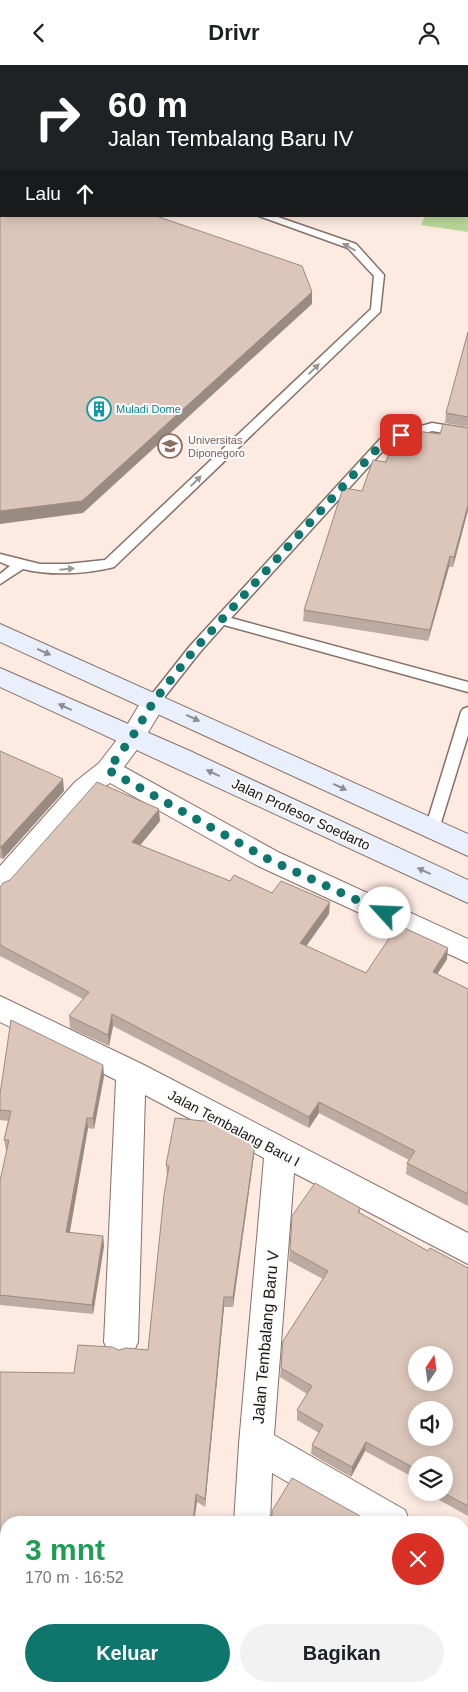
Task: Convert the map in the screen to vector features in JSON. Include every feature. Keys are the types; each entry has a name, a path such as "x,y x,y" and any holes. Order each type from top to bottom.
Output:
{"main road":[{"path":"0,632 468,846"},
{"name":"Jalan Profesor Soedarto","path":"0,677 181,758 468,892"}],"street":[{"path":"0,884 84,789 108,770 132,737 154,701"},
{"path":"108,770 268,859 468,952"},
{"name":"Jalan Tembalang Baru I","path":"0,1008 131,1073 468,1249"},
{"path":"121,1342 131,1073"},
{"name":"Jalan Tembalang Baru V","path":"252,1516 256,1444 280,1152"},
{"path":"256,1444 380,1516"}],"lane":[{"path":"0,558 19,566 61,570 109,564 376,310 379,275 352,246 267,217"},
{"path":"154,701 195,649 386,439 432,427 468,433"},
{"path":"0,581 19,566"},
{"path":"222,619 468,687"},
{"path":"432,829 468,712"}],"green space":[{"path":"425,217 468,217 468,232 421,225"}],"building":[{"name":"Muladi Dome","path":"0,217 159,217 302,266 312,292 82,501 0,511"},
{"path":"468,332 468,417 446,413"},
{"path":"443,424 468,428 468,505 454,557 450,556 430,630 304,610 343,488 362,491 373,460 386,462 396,433 407,430 440,434"},
{"path":"0,751 63,779 1,847 0,846"},
{"path":"97,782 159,809 132,842 230,881 234,875 272,893 281,881 330,902 300,943 366,973 398,925 448,948 433,972 468,989 468,1194 407,1163 415,1151 319,1102 309,1117 112,1014 108,1035 69,1016 89,992 0,945 0,887 3,883 10,880"},
{"path":"11,1020 103,1065 93,1118 87,1118 66,1232 103,1236 92,1305 0,1295 0,1181 9,1140 4,1140 11,1111 0,1110 0,1094"},
{"path":"175,1118 213,1122 255,1144 233,1297 224,1297 205,1499 196,1494 194,1516 0,1516 0,1372 74,1373 78,1345 112,1347 119,1350 126,1348 148,1350 164,1195 169,1166 166,1165"},
{"path":"315,1183 360,1208 358,1212 428,1251 430,1248 468,1268 468,1506 453,1498 453,1456 408,1456 408,1465 366,1442 352,1467 312,1445 323,1425 297,1410 312,1386 281,1368 283,1341 328,1271 290,1250 292,1216"},
{"path":"292,1478 360,1516 272,1516 272,1511"}],"place":[{"name":"Muladi Dome","path":"99,409"},
{"name":"Universitas Diponegoro","path":"170,446"}],"route":[{"path":"385,913 268,859 108,770 132,737 154,701 195,649 386,439 401,435"}]}
